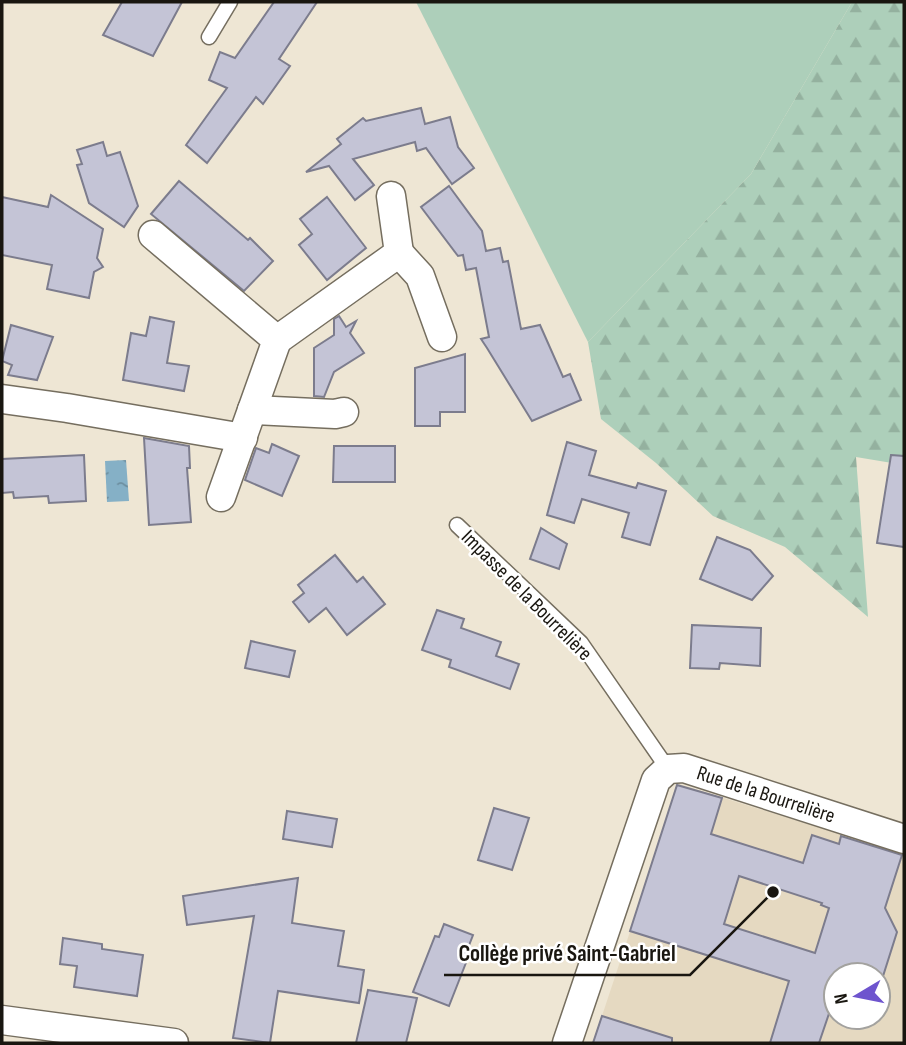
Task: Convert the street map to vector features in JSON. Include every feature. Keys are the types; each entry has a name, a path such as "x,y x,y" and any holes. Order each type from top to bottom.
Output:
{"street":[{"path":"391,196 399,253 420,276 442,337"},
{"path":"153,235 277,340"},
{"path":"221,497 277,340 399,253"},
{"path":"2,399 243,438"},
{"path":"252,410 335,414 344,412"},
{"name":"Rue de la Bourrelière","path":"567,1043 656,780 668,769 684,768 904,839"},
{"path":"2,1020 174,1043"}],"lane":[{"path":"209,37 230,2"},
{"name":"Impasse de la Bourrelière","path":"457,524 581,643 668,769"}],"shaded area":[{"path":"679,784 904,854 904,1043 593,1043"}],"green space":[{"path":"416,2 852,2 751,174 588,342"},
{"path":"852,2 904,2 904,465 856,457 868,617 785,547 713,516 656,463 601,419 588,342 751,174"}],"water":[{"path":"126,460 129,501 107,502 105,461"}],"building":[{"path":"122,2 182,2 153,56 103,35"},
{"path":"274,2 317,2 279,59 290,66 263,104 256,97 207,163 186,145 227,88 209,80 220,52 235,58"},
{"path":"421,108 425,124 450,117 458,147 474,168 452,184 426,148 417,151 415,142 353,159 374,185 355,200 329,166 306,172 341,144 337,139 363,118 366,121"},
{"path":"103,142 107,156 120,152 138,206 124,227 89,203 77,165 82,164 77,150"},
{"path":"179,181 248,240 250,238 273,261 244,291 151,214"},
{"path":"449,186 482,231 486,251 500,248 503,262 508,261 521,329 540,325 563,377 570,374 581,400 532,421 481,339 489,337 476,268 466,270 463,255 458,256 421,207"},
{"path":"51,195 103,229 97,258 103,267 94,272 89,298 47,289 52,265 2,255 2,197 48,207"},
{"path":"327,197 366,248 327,280 299,245 312,234 300,219"},
{"path":"339,316 346,327 356,321 350,333 364,353 334,372 324,397 314,396 314,348 334,335 334,319"},
{"path":"150,317 174,322 167,363 189,366 184,391 123,380 131,333 146,336"},
{"path":"11,325 53,337 37,380 8,375 12,365 2,361"},
{"path":"465,354 465,412 440,412 440,426 415,426 415,368"},
{"path":"144,438 189,446 190,468 187,468 191,522 149,525"},
{"path":"567,442 596,451 589,475 636,488 638,483 666,491 650,545 622,537 629,513 582,499 574,523 547,515"},
{"path":"272,444 299,456 282,496 245,480 256,448 269,453"},
{"path":"334,446 395,446 395,482 333,482"},
{"path":"84,455 86,501 49,503 48,496 14,498 13,492 2,493 2,459"},
{"path":"891,455 904,456 904,547 877,543"},
{"path":"541,528 567,544 559,569 530,559"},
{"path":"717,537 750,550 773,576 752,600 700,579"},
{"path":"335,555 357,582 363,577 385,604 347,635 326,608 309,622 293,602 304,593 298,585"},
{"path":"437,610 464,619 461,628 501,642 496,656 519,664 510,689 449,667 451,660 422,650"},
{"path":"692,625 761,628 760,666 720,663 719,669 690,668"},
{"path":"251,641 295,651 289,677 245,668"},
{"path":"677,785 722,798 711,834 803,863 812,835 839,844 841,836 902,855 885,908 897,932 888,961 822,961 823,1031 819,1043 770,1043 789,981 630,931","holes":["739,876 822,903 821,905 829,908 815,953 724,924"]},
{"path":"494,808 529,818 512,870 478,860"},
{"path":"287,811 337,819 332,847 283,839"},
{"path":"298,878 292,923 344,931 338,966 364,970 359,1003 278,991 270,1043 233,1038 254,916 187,925 183,896"},
{"path":"444,924 473,935 468,948 471,950 449,1006 413,992 435,936 439,937"},
{"path":"63,938 102,944 102,949 143,955 137,996 74,987 77,966 60,964"},
{"path":"368,990 417,998 406,1043 356,1043"},
{"path":"602,1016 672,1038 672,1043 593,1043"}],"place":[{"name":"Collège privé Saint-Gabriel","path":"773,892"}]}
